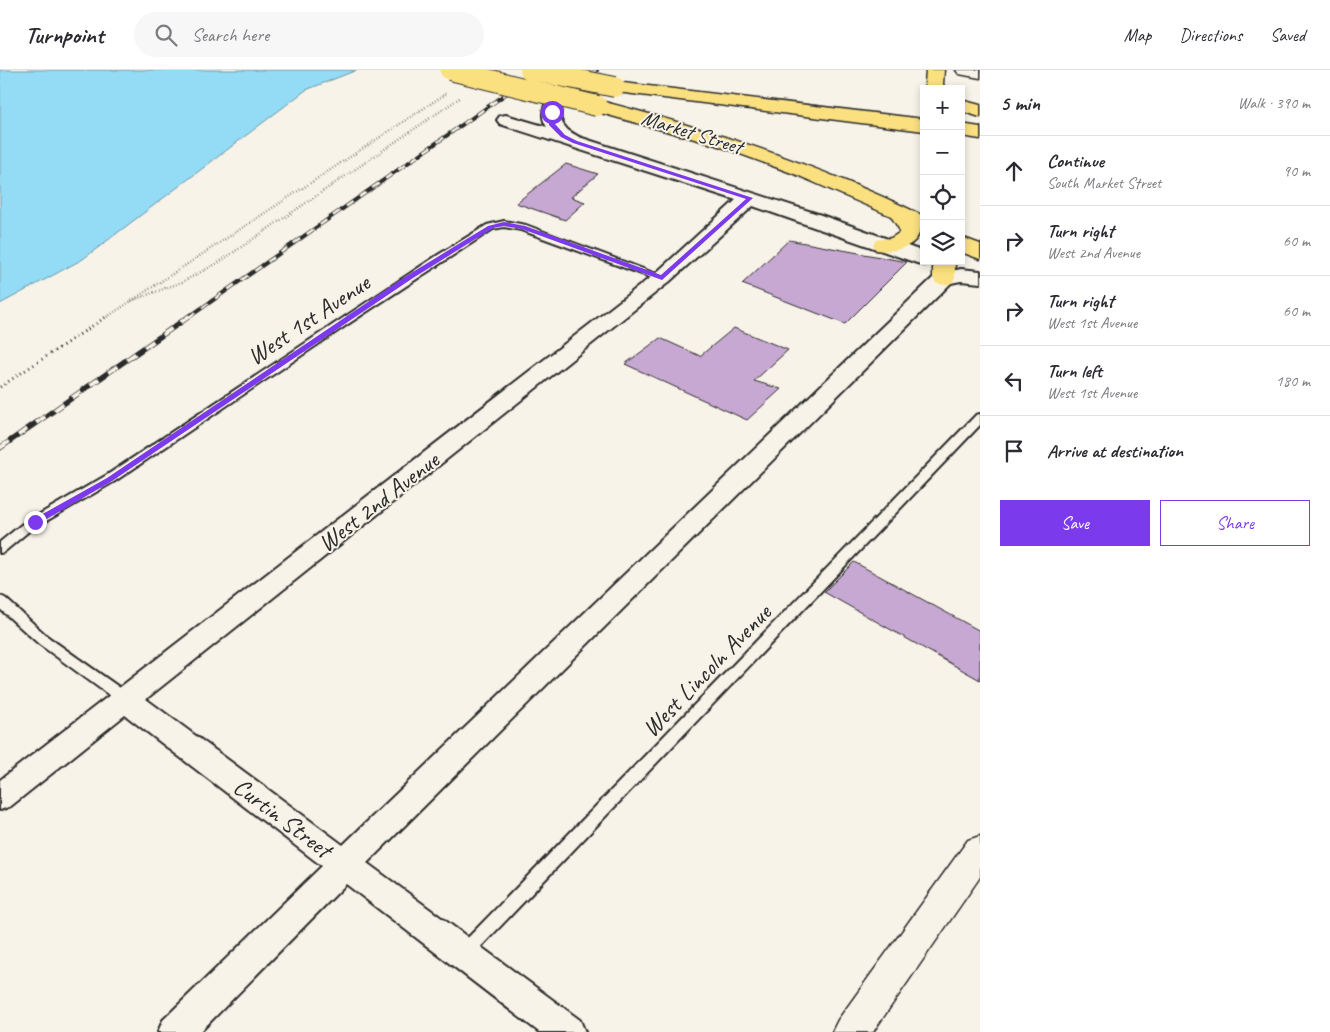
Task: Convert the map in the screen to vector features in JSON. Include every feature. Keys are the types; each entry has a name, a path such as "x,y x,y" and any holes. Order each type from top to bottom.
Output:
{"highway":[{"name":"Market Street","path":"450,70 658,121 752,150 823,177 920,222"},
{"name":"Market Street","path":"530,70 615,87 920,125"},
{"path":"934,85 935,70"},
{"path":"965,106 980,111"},
{"path":"965,131 980,133"},
{"path":"898,211 920,230"},
{"path":"884,245 896,243 909,236 910,229 898,211"},
{"path":"965,245 980,253"}],"main road":[{"path":"965,70 980,73"},
{"path":"852,1032 975,867"}],"street":[{"path":"575,142 563,136 552,125 552,112 558,97 588,70"},
{"path":"506,120 814,219 920,258"},
{"name":"West 2nd Avenue","path":"0,797 662,278 750,198"},
{"path":"176,1032 939,267 961,275 980,277"},
{"name":"Curtin Street","path":"125,699 567,1032"}],"lane":[{"name":"West 1st Avenue","path":"0,549 10,539 35,522 110,480 402,282 490,227 504,224 523,227 662,278"},
{"name":"West Lincoln Avenue","path":"464,953 980,418"},
{"name":"Curtin Street","path":"0,601 10,612 125,699"}],"path":[{"path":"0,387 449,91"},
{"path":"126,303 196,275 465,94"}],"water":[{"path":"0,70 357,70 306,90 83,259 0,304"}],"building":[{"path":"566,164 598,174 571,197 585,202 565,220 516,203"},
{"path":"789,240 907,262 845,324 742,284"},
{"path":"734,328 788,350 754,381 781,389 747,420 625,364 660,338 700,356"},
{"path":"854,562 980,631 980,680 824,592"}],"railway":[{"path":"189,317 540,70"},
{"path":"0,448 191,315"}],"route":[{"path":"35,522 110,480 410,276 490,227 504,224 523,227 662,278 750,198 575,142 563,136 552,125 550,119 552,112"}]}
